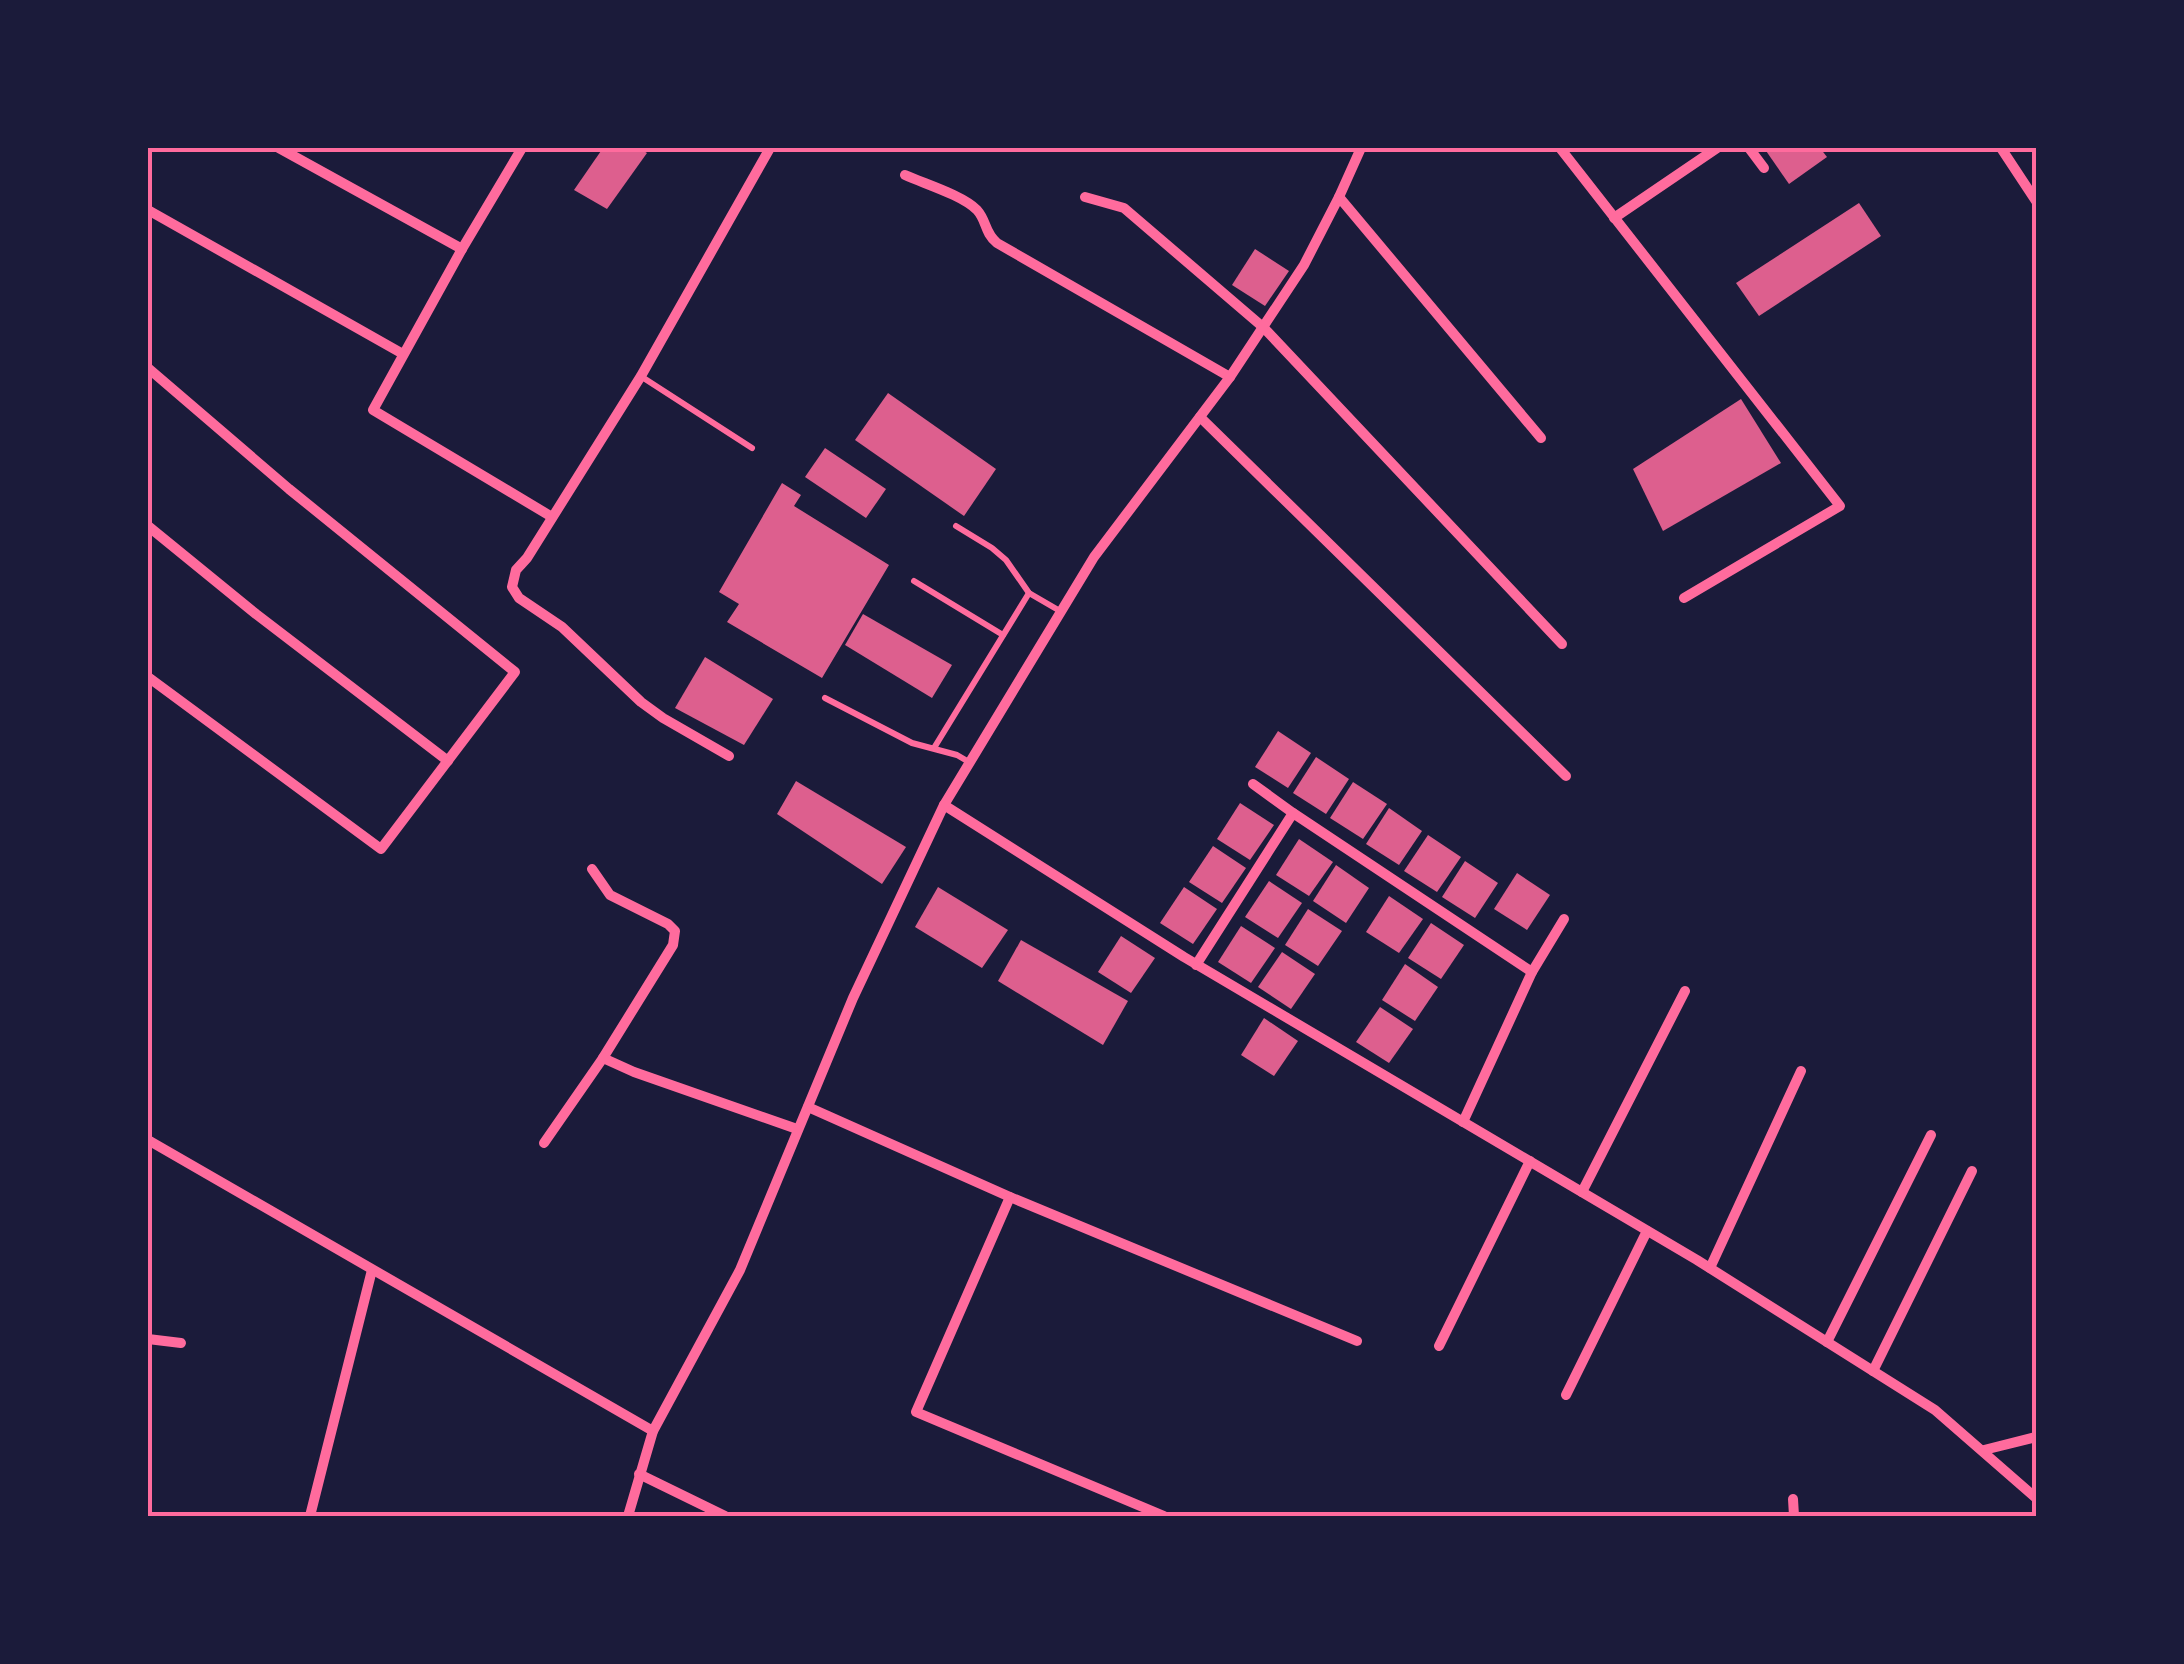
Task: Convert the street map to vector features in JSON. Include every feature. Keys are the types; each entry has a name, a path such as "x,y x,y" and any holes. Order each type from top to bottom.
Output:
{"street":[{"path":"279,148 462,250"},
{"path":"521,148 373,410 552,517"},
{"path":"729,756 641,702 562,628 519,598 512,588 516,570 641,376 770,148"},
{"path":"628,1516 653,1431 740,1270 853,998 944,805 1094,557 1264,328 1304,264 1360,148"},
{"path":"1560,148 1840,506 1684,598"},
{"path":"1614,218 1717,148"},
{"path":"1749,148 1764,168"},
{"path":"2001,148 2036,201"},
{"path":"905,175 976,208 997,243 1230,377"},
{"path":"1339,196 1541,438"},
{"path":"1085,197 1124,208 1264,328 1562,644"},
{"path":"148,210 404,354"},
{"path":"148,368 514,672 381,849 148,677"},
{"path":"1200,417 1566,776"},
{"path":"148,526 448,761"},
{"path":"1253,784 1532,972"},
{"path":"944,805 1196,965 1647,1230 1935,1410 2036,1498"},
{"path":"1196,965 1293,813"},
{"path":"544,1144 673,945 674,931 668,924 610,895 592,868"},
{"path":"1463,1122 1532,972 1564,919"},
{"path":"1582,1192 1686,992"},
{"path":"603,1058 797,1129"},
{"path":"1710,1268 1802,1071"},
{"path":"808,1107 1357,1341"},
{"path":"1827,1342 1931,1136"},
{"path":"148,1140 653,1431"},
{"path":"1439,1346 1530,1161"},
{"path":"1873,1371 1972,1171"},
{"path":"1010,1196 916,1412 1164,1516"},
{"path":"1566,1395 1647,1230"},
{"path":"310,1516 372,1270"},
{"path":"148,1338 181,1343"},
{"path":"1984,1450 2036,1437"},
{"path":"639,1474 725,1516"},
{"path":"1793,1499 1794,1516"}],"lane":[{"path":"641,376 752,448"},
{"path":"956,526 1006,560 1029,594 1061,612"},
{"path":"914,582 1003,636"},
{"path":"934,748 1029,594"},
{"path":"826,698 912,743 969,762"}],"building":[{"path":"603,148 639,148 647,153 607,209 574,190"},
{"path":"1764,148 1820,148 1827,157 1789,184"},
{"path":"1859,203 1881,236 1759,316 1736,283"},
{"path":"1255,249 1289,271 1265,306 1232,285"},
{"path":"888,393 996,469 964,516 855,440"},
{"path":"1741,399 1781,463 1663,531 1633,469"},
{"path":"825,448 886,489 866,518 805,477"},
{"path":"782,483 801,495 794,506 889,565 822,678 727,622 739,604 719,592"},
{"path":"863,614 952,665 932,698 845,645"},
{"path":"705,657 773,699 744,745 675,708"},
{"path":"1278,731 1311,753 1288,788 1255,767"},
{"path":"1316,757 1349,779 1326,814 1293,793"},
{"path":"796,781 906,847 882,884 777,814"},
{"path":"1353,782 1387,804 1363,839 1330,818"},
{"path":"1240,803 1274,825 1250,860 1217,839"},
{"path":"1389,808 1422,831 1399,865 1366,844"},
{"path":"1428,835 1461,857 1437,892 1404,871"},
{"path":"1299,839 1333,862 1309,896 1276,875"},
{"path":"1213,846 1246,868 1222,903 1189,882"},
{"path":"1465,861 1498,883 1475,918 1442,897"},
{"path":"1336,865 1369,888 1346,923 1313,901"},
{"path":"1517,873 1550,895 1527,930 1494,909"},
{"path":"1269,881 1302,903 1278,938 1245,917"},
{"path":"938,887 1008,930 982,968 915,927"},
{"path":"1184,887 1217,909 1193,944 1160,923"},
{"path":"1389,896 1423,919 1399,953 1366,932"},
{"path":"1308,909 1342,931 1318,966 1285,945"},
{"path":"1431,923 1464,945 1441,979 1408,958"},
{"path":"1241,926 1275,948 1251,983 1218,962"},
{"path":"1121,936 1155,958 1131,993 1098,972"},
{"path":"1021,940 1128,1001 1103,1045 998,981"},
{"path":"1282,952 1315,974 1291,1009 1258,987"},
{"path":"1405,964 1438,987 1415,1021 1382,1000"},
{"path":"1380,1007 1413,1029 1389,1063 1356,1042"},
{"path":"1264,1018 1298,1041 1274,1076 1241,1055"}]}
